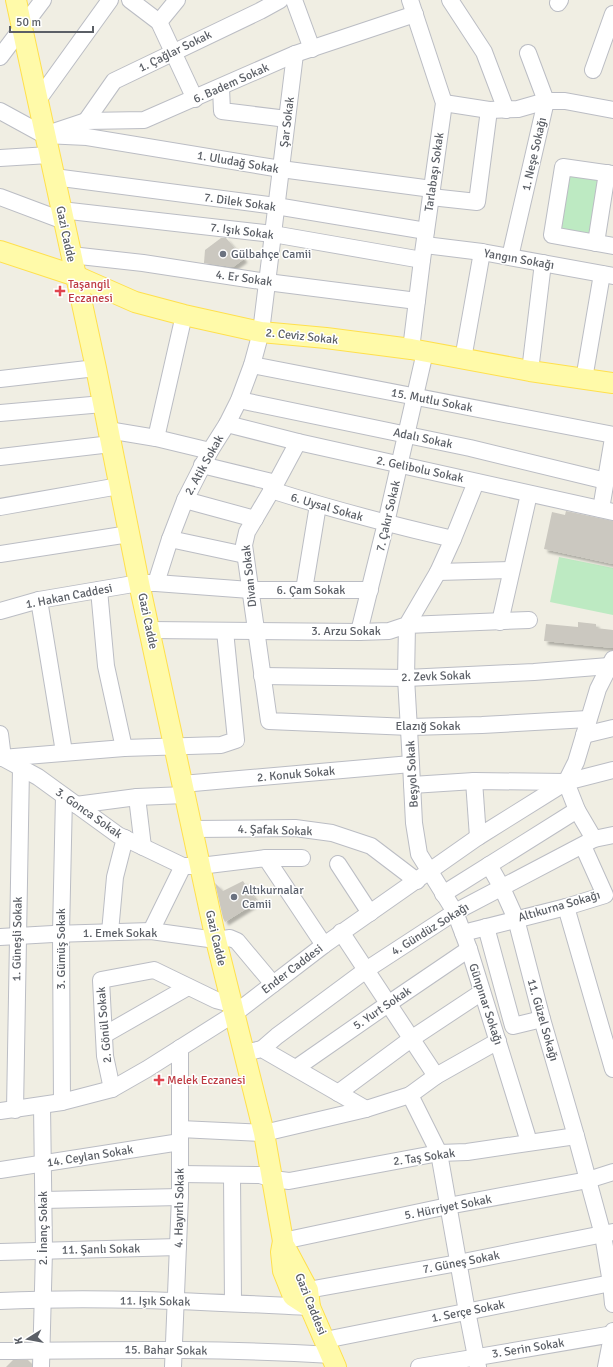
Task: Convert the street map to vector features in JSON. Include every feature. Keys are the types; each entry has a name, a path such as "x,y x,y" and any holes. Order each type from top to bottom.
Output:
{"main road":[{"name":"Gazi Cadde","path":"16,0 38,100 44,135 96,368 129,534 148,583 149,630 192,829 191,866 216,940 232,1009 253,1051 264,1133 283,1242 281,1252 283,1272 293,1296 309,1298"},
{"name":"2. Ceviz Sokak","path":"0,251 76,276 135,302 184,315 260,332 326,338 418,351 530,371 613,383"},
{"name":"Gazi Caddesi","path":"309,1298 331,1354"}],"street":[{"path":"0,57 43,0"},
{"path":"38,100 110,0"},
{"path":"130,0 159,22 195,99"},
{"path":"159,22 177,0"},
{"name":"1. Çağlar Sokak","path":"86,121 114,81 280,0"},
{"path":"294,0 312,49"},
{"path":"450,0 484,52 506,110"},
{"name":"6. Badem Sokak","path":"44,135 86,121 144,120 221,88 295,54 312,49 413,7"},
{"name":"Tarlabaşı Sokak","path":"413,7 444,103 417,301 418,351"},
{"path":"593,70 613,14"},
{"name":"1. Neşe Sokağı","path":"510,257 546,100 528,53"},
{"name":"Şar Sokak","path":"260,332 295,54"},
{"path":"221,88 222,111 287,119"},
{"path":"444,103 489,110 506,110 518,109 546,100 565,101 613,110"},
{"name":"1. Uludağ Sokak","path":"44,135 87,137 431,193 477,202 489,110"},
{"path":"0,111 44,135"},
{"path":"0,158 49,155"},
{"path":"596,243 610,174 563,167 552,235 596,243 613,246"},
{"name":"7. Dilek Sokak","path":"54,177 276,206 424,245"},
{"name":"7. Işık Sokak","path":"0,197 62,215 273,234 424,245"},
{"name":"Yangın Sokağı","path":"424,245 482,252 608,275"},
{"path":"463,359 482,252"},
{"name":"4. Er Sokak","path":"71,255 143,263 267,282 417,301"},
{"path":"530,371 542,263"},
{"path":"584,379 608,275"},
{"path":"156,438 184,315"},
{"name":"2. Atik Sokak","path":"148,583 170,539 185,500 206,458 227,424 239,400 252,365 260,332"},
{"name":"7. Çakır Sokak","path":"359,632 416,397 418,351"},
{"name":"15. Mutlu Sokak","path":"252,365 416,397 613,443"},
{"path":"0,379 96,368"},
{"name":"Adalı Sokak","path":"239,400 470,448 606,481"},
{"path":"0,413 103,404"},
{"name":"2. Gelibolu Sokak","path":"227,424 298,442 607,510"},
{"name":"6. Uysal Sokak","path":"0,458 110,437 156,438 318,505 453,539"},
{"name":"Divan Sokak","path":"269,721 255,631 244,545 247,532 298,442"},
{"path":"607,510 606,481 613,443"},
{"path":"407,625 438,572 476,482"},
{"path":"0,507 119,486"},
{"path":"500,622 529,494"},
{"path":"185,500 254,519"},
{"path":"304,590 318,505"},
{"path":"0,554 129,534"},
{"path":"170,539 245,556"},
{"path":"438,572 511,570"},
{"name":"6. Çam Sokak","path":"148,583 250,590 370,590"},
{"name":"1. Hakan Caddesi","path":"0,611 39,600 148,583"},
{"path":"99,590 106,666 124,748"},
{"path":"39,600 64,752"},
{"name":"3. Arzu Sokak","path":"149,630 359,632 389,631 407,625 529,620"},
{"name":"Beşyol Sokak","path":"407,625 406,678 410,727 414,823 423,876"},
{"path":"0,734 2,758 124,748 221,745 236,740 225,631"},
{"path":"588,842 566,782 576,762 588,719 606,687 611,663"},
{"name":"2. Zevk Sokak","path":"262,676 406,678 534,672 611,663"},
{"name":"Elazığ Sokak","path":"269,721 410,727 482,725 588,719"},
{"path":"584,735 613,728"},
{"name":"3. Gonca Sokak","path":"2,758 38,777 118,835 143,847 191,866"},
{"name":"2. Konuk Sokak","path":"70,800 137,797 183,789 411,764"},
{"name":"1. Güneşli Sokak","path":"7,1110 17,936 21,768"},
{"path":"412,785 474,781 566,782 613,770"},
{"path":"474,781 478,837"},
{"name":"Ender Caddesi","path":"7,1110 62,1102 112,1089 180,1048 232,1009 273,984 341,932 478,837 566,782"},
{"path":"137,797 143,847"},
{"name":"3. Gümüş Sokak","path":"62,1102 61,933 70,800"},
{"path":"443,894 577,810"},
{"name":"4. Şafak Sokak","path":"192,829 294,828 332,833 372,846 423,876"},
{"name":"4. Gündüz Sokağı","path":"253,1051 277,1036 366,970 455,912 588,842 613,835"},
{"path":"110,932 115,878 125,838"},
{"name":"Altıkurna Sokağı","path":"463,934 566,907 605,895 588,842"},
{"path":"266,858 324,945"},
{"path":"151,931 191,866 266,858 302,858"},
{"path":"338,864 370,913"},
{"name":"11. Güzel Sokağı","path":"489,865 502,888 516,919 542,1019 588,1180 608,1233 613,1304"},
{"name":"Günpınar Sokağı","path":"423,876 443,894 455,912 469,949 529,1142"},
{"path":"566,907 613,1069"},
{"path":"486,927 513,1026 542,1019"},
{"name":"1. Emek Sokak","path":"0,937 61,933 151,931 216,940 230,938 237,941 273,984"},
{"path":"341,932 436,1076"},
{"name":"5. Yurt Sokak","path":"296,1068 469,949"},
{"name":"2. Gönül Sokak","path":"112,1089 106,1056 101,980 154,970 232,1009"},
{"path":"104,1035 188,987"},
{"path":"338,1093 411,1039 482,992"},
{"name":"14. Ceylan Sokak","path":"0,1170 180,1136 264,1133 366,1109 410,1095 436,1076 498,1041"},
{"name":"4. Hayırlı Sokak","path":"173,1367 180,1197 180,1048"},
{"path":"253,1051 296,1068 366,1109"},
{"path":"410,1095 439,1153 477,1362"},
{"name":"2. İnanç Sokak","path":"41,1367 44,1250 42,1106"},
{"name":"2. Taş Sokak","path":"180,1174 232,1176 260,1175 273,1179 289,1181 439,1153 466,1152 576,1136"},
{"name":"5. Hürriyet Sokak","path":"283,1242 448,1206 588,1180 613,1172"},
{"path":"232,1176 233,1303"},
{"path":"43,1200 180,1197"},
{"name":"7. Güneş Sokak","path":"309,1298 458,1264 608,1233"},
{"name":"11. Şanlı Sokak","path":"0,1252 178,1248"},
{"name":"1. Serçe Sokak","path":"331,1354 467,1311 611,1283"},
{"name":"11. Işık Sokak","path":"0,1301 42,1299 233,1303 309,1298"},
{"path":"606,1367 613,1331"},
{"name":"3. Serin Sokak","path":"419,1367 477,1362 613,1334"},
{"name":"15. Bahar Sokak","path":"0,1351 173,1350 331,1354"}],"green space":[{"path":"566,173 602,178 593,239 557,232"},
{"path":"559,557 613,568 613,615 550,602"}],"building":[{"name":"Gülbahçe Camii","path":"221,238 226,238 244,259 233,267 204,263 205,250"},
{"path":"566,511 613,521 613,564 544,549 552,512 565,515"},
{"path":"578,622 596,624 596,628 613,630 613,648 544,641 546,624 578,627"},
{"name":"Altıkurnalar Camii","path":"243,881 257,902 225,922 215,883 223,891"},
{"path":"13,1360 28,1360 32,1364 32,1367 6,1367"}],"place":[{"name":"Gülbahçe Camii","path":"223,254"},
{"name":"Taşangil Eczanesi","path":"60,291"},
{"name":"Altıkurnalar Camii","path":"234,897"},
{"name":"Melek Eczanesi","path":"159,1080"}]}
